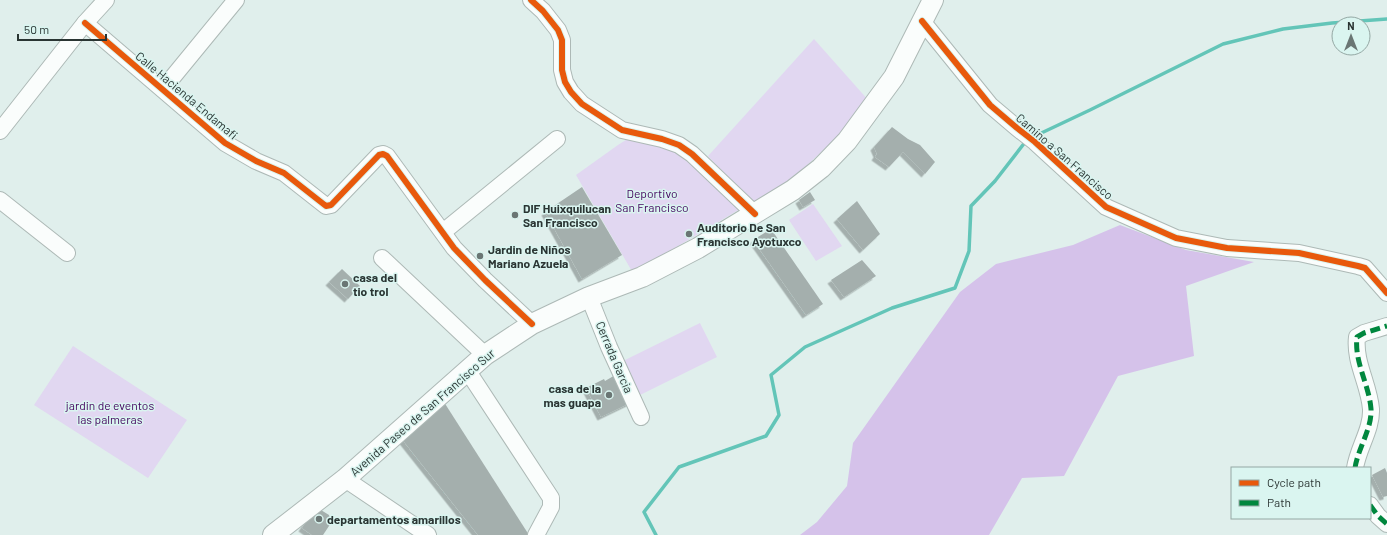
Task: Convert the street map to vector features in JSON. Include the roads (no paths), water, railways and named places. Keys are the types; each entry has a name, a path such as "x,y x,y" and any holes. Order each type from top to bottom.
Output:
{"main road":[{"name":"Avenida Paseo de San Francisco Sur","path":"273,535 344,479 485,355 532,324 589,297 649,273 698,248 793,190 821,168 847,141 894,77 933,0"}],"street":[{"path":"0,131 85,23 106,0"},
{"path":"163,89 236,0"},
{"path":"531,0 543,10 558,30 562,40 562,70 565,82 571,92 582,104 622,130 662,139 679,145 692,154 755,214"},
{"name":"Camino a San Francisco","path":"922,21 990,105 1031,138 1106,207 1183,240 1227,248 1299,253 1365,268 1387,293"},
{"name":"Calle Hacienda Endamafi","path":"85,23 225,143 256,161 284,173 326,206 331,205 380,155 383,154 387,156 454,248 532,324"},
{"path":"443,232 557,139"},
{"path":"0,200 67,253"},
{"path":"382,258 485,355"},
{"name":"Cerrada Garcia","path":"589,297 609,347 641,417"},
{"path":"1355,467 1356,459 1369,425 1371,409 1357,356 1357,337 1364,333 1387,326"},
{"path":"467,370 551,498 551,507 536,535"},
{"path":"344,479 428,535"},
{"path":"1371,506 1378,516 1387,524"}],"waterway":[{"path":"1035,136 1223,44 1283,29 1332,23 1387,19"},
{"path":"656,535 644,512 679,467 766,436 779,415 771,375 805,347 892,308 955,288 969,251 971,206 995,181 1026,141"}],"place":[{"name":"DIF Huixquilucan San Francisco","path":"515,215"},
{"name":"Auditorio De San Francisco Ayotuxco","path":"689,234"},
{"name":"Jardin de Niños Mariano Azuela","path":"480,256"},
{"name":"casa del tio trol","path":"345,284"},
{"name":"casa de la mas guapa","path":"609,395"},
{"name":"departamentos amarillos","path":"319,519"}],"park label":[{"name":"Deportivo San Francisco","path":"652,200"},
{"name":"jardin de eventos las palmeras","path":"110,412"}]}
